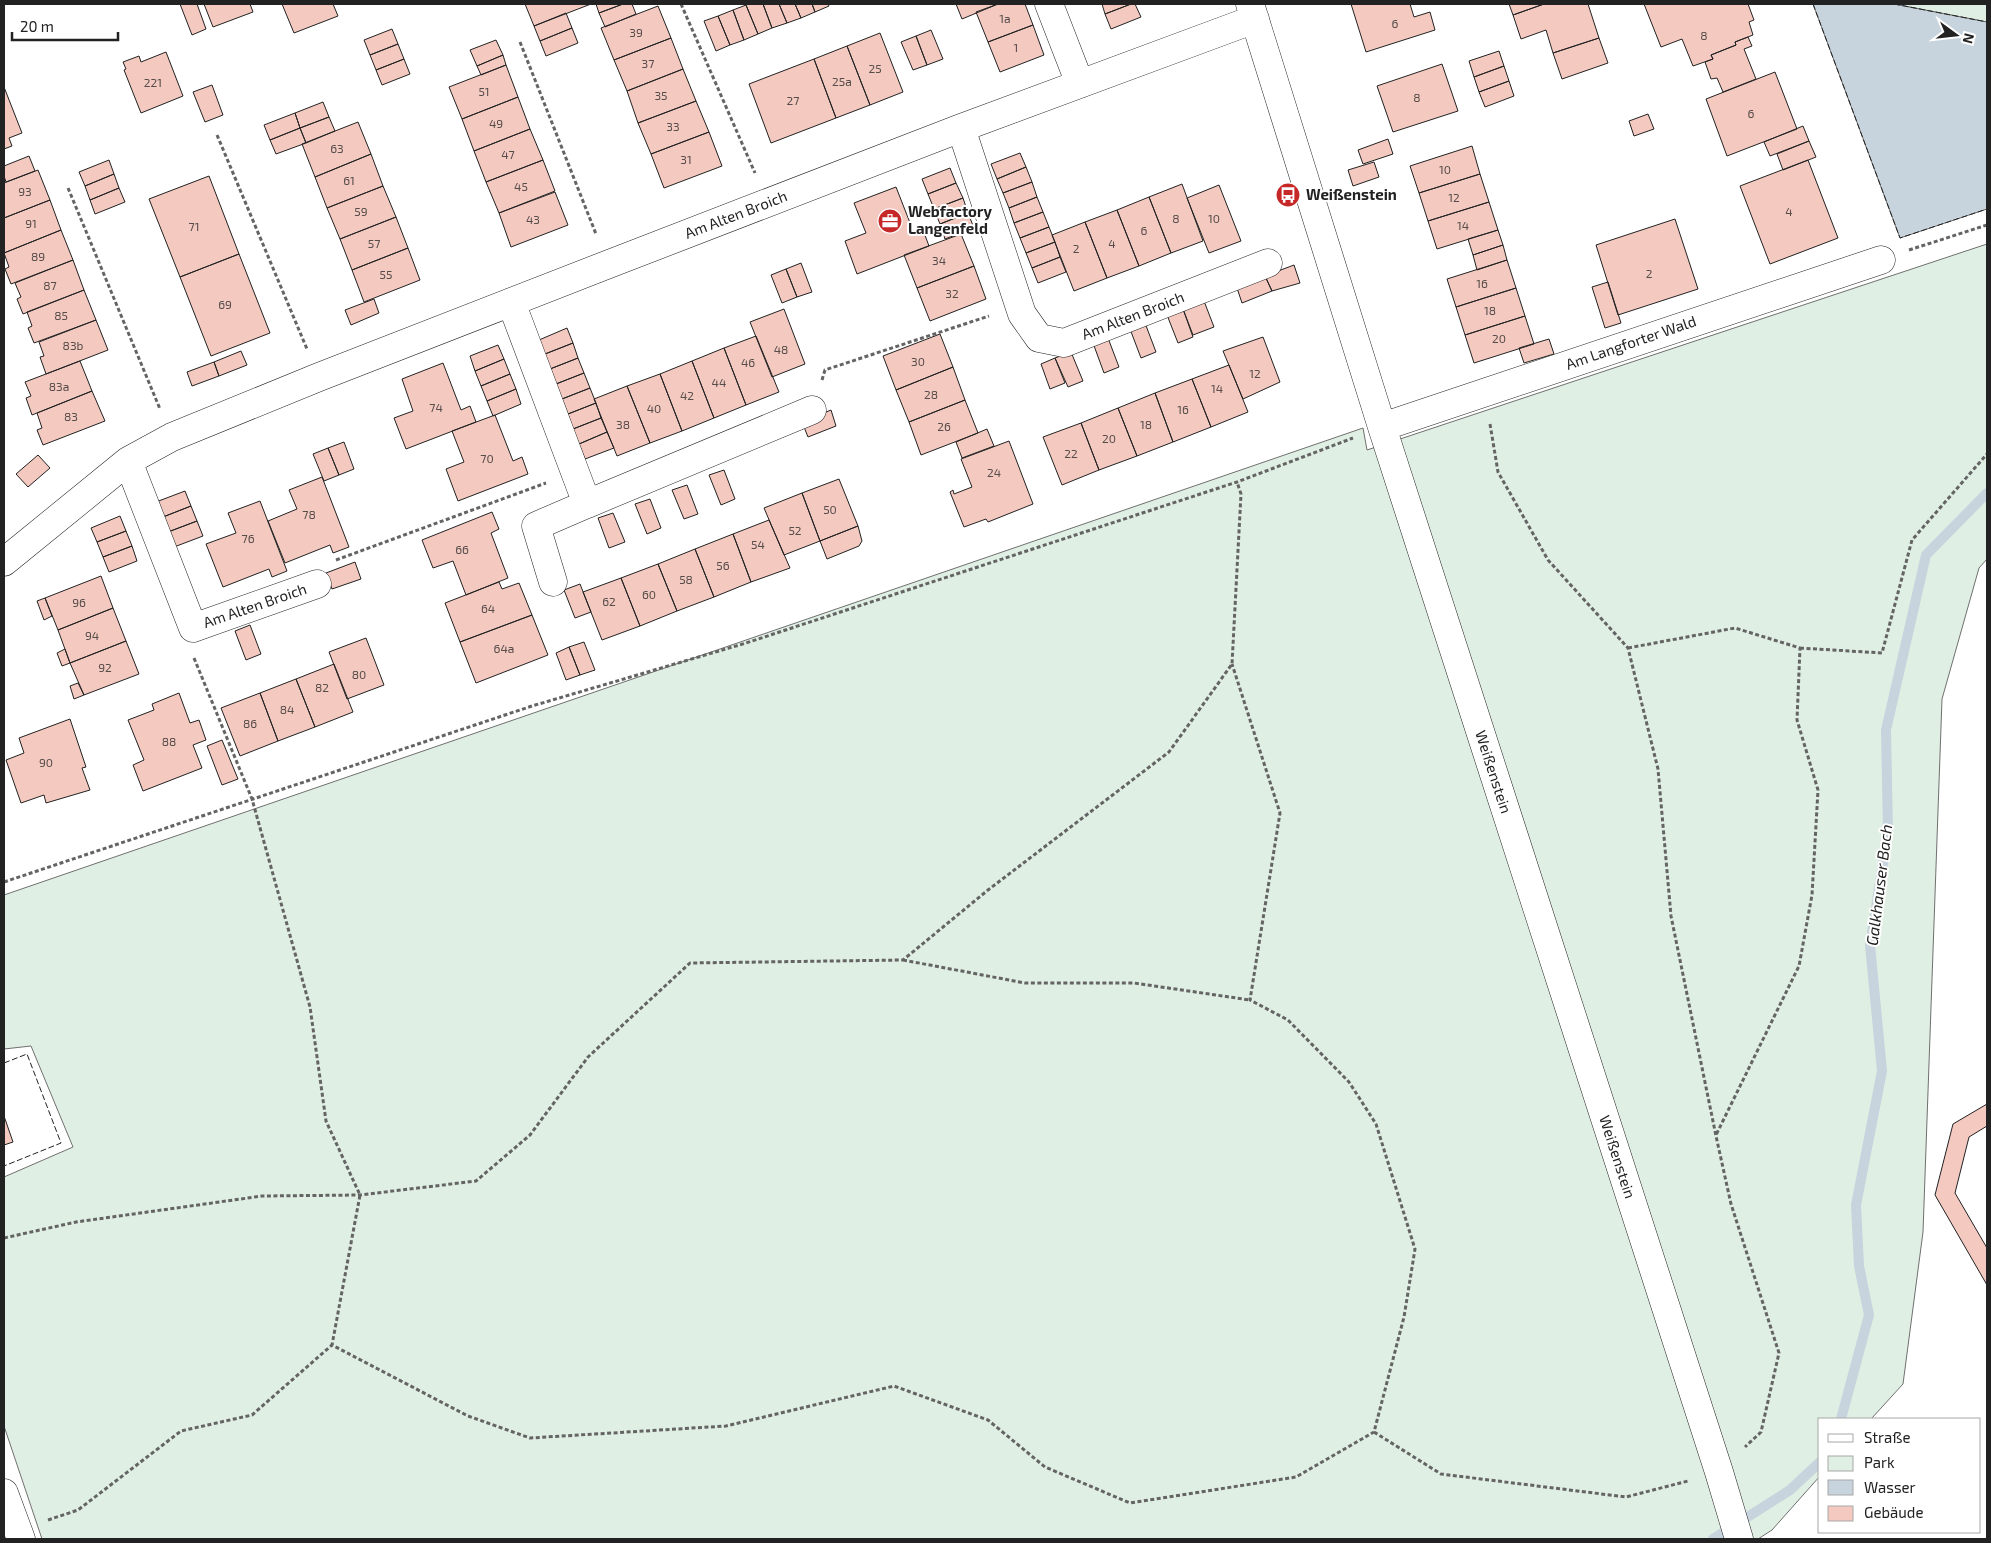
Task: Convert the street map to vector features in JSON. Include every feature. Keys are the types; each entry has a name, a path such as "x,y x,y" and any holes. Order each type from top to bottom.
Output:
{"street":[{"path":"1049,4 1080,84"},
{"name":"Am Alten Broich","path":"5,556 128,461 172,437 319,377 767,202 1080,84 1252,12"},
{"name":"Weißenstein","path":"1252,12 1382,427 1739,1539"},
{"name":"Am Alten Broich","path":"961,128 1022,314 1039,338 1064,343 1268,264"},
{"name":"Am Langforter Wald","path":"1382,427 1881,260"},
{"path":"511,302 587,504"},
{"path":"553,582 536,526 812,410"},
{"name":"Am Alten Broich","path":"128,461 193,628 317,584"},
{"path":"4,1492 19,1535"}],"path":[{"path":"681,4 767,202"},
{"path":"520,42 608,264"},
{"path":"217,135 319,377"},
{"path":"68,188 172,437"},
{"path":"1881,260 1987,225"},
{"path":"812,410 825,370 987,316 1022,314"},
{"path":"1374,1432 1441,1474 1626,1497 1719,1472 1761,1432 1779,1353 1731,1204 1716,1136 1670,916 1658,769 1628,648 1548,560 1498,472 1484,393"},
{"path":"4,882 532,706 756,640 1237,482 1382,427"},
{"path":"1628,648 1735,628 1800,648 1882,654 1912,540 1987,454"},
{"name":"Am Alten Broich","path":"317,584 310,569 575,473"},
{"path":"1237,482 1241,494 1232,664 1280,813 1250,1000"},
{"path":"19,1535 78,1510 181,1431 252,1415 332,1345 360,1195 326,1121 310,1007 252,799 184,634 193,628"},
{"path":"1716,1136 1799,966 1812,895 1818,790 1798,720 1800,648"},
{"path":"903,960 988,890 1169,752 1232,664"},
{"path":"4,1238 76,1222 262,1196 360,1195 476,1181 530,1135 588,1057 690,963 903,960 1025,983 1134,983 1250,1000 1288,1020 1349,1082 1376,1124 1415,1249 1404,1317 1374,1432 1296,1477 1130,1503 1045,1467 988,1420 894,1386 726,1426 530,1438 468,1416 332,1345"}],"green space":[{"path":"1894,4 1987,4 1987,22"},
{"path":"1987,244 1987,559 1979,568 1942,699 1923,1232 1903,1384 1872,1418 1818,1418 1818,1478 1772,1530 1758,1539 42,1539 4,1426 4,1177 73,1147 31,1046 4,1049 4,895 1363,428 1367,450"}],"water":[{"path":"1813,4 1894,4 1987,22 1987,209 1900,238"}],"building":[{"path":"180,4 197,4 206,29 192,35"},
{"path":"204,4 250,4 253,12 213,27"},
{"path":"282,4 333,4 338,16 294,33"},
{"path":"525,4 591,4 534,26"},
{"path":"596,4 623,4 599,13"},
{"path":"623,4 632,4 636,14 605,27 599,13"},
{"path":"763,4 772,28 758,34 746,5"},
{"path":"763,4 779,4 787,23 772,28"},
{"path":"779,4 795,4 801,18 787,23"},
{"path":"795,4 812,4 815,12 801,18"},
{"path":"812,4 828,4 829,6 815,12"},
{"path":"956,4 998,4 962,19"},
{"path":"998,4 1025,4 1033,25 988,42 976,12"},
{"path":"1102,4 1131,4 1105,14"},
{"path":"1135,4 1141,17 1111,29 1105,14"},
{"path":"1351,4 1410,4 1414,17 1430,12 1435,30 1366,52"},
{"path":"1509,4 1544,4 1513,15"},
{"path":"1544,4 1588,4 1599,38 1553,53 1546,30 1521,39 1513,15"},
{"path":"1644,4 1748,4 1754,20 1749,22 1753,35 1735,42 1736,45 1711,55 1713,59 1693,66 1682,39 1661,47"},
{"path":"746,5 758,34 744,40 733,10"},
{"path":"658,6 671,38 614,60 601,28"},
{"path":"733,10 744,40 730,45 718,16"},
{"path":"566,13 572,28 540,41 534,26"},
{"path":"718,16 730,45 716,51 704,21"},
{"path":"1033,25 1044,55 1000,72 988,42"},
{"path":"572,28 578,43 546,56 540,41"},
{"path":"392,29 398,44 370,55 364,40"},
{"path":"931,30 943,59 927,65 916,36"},
{"path":"880,33 903,92 870,105 847,46"},
{"path":"916,36 927,65 913,70 901,42"},
{"path":"1748,37 1752,46 1744,49 1756,79 1723,92 1717,78 1711,79 1705,62 1713,59 1711,55 1736,45 1735,42"},
{"path":"671,38 683,69 627,91 614,60"},
{"path":"1599,38 1608,63 1562,79 1553,53"},
{"path":"496,40 503,55 477,66 470,50"},
{"path":"398,44 404,59 376,70 370,55"},
{"path":"847,46 870,105 836,118 814,59"},
{"path":"1499,51 1504,66 1474,77 1469,61"},
{"path":"166,52 183,96 141,113 124,70 126,69 123,62 139,56 141,62"},
{"path":"503,55 506,65 481,75 477,66"},
{"path":"404,59 410,74 382,85 376,70"},
{"path":"814,59 836,118 771,143 749,84"},
{"path":"1442,64 1458,111 1393,132 1377,86"},
{"path":"506,65 518,97 462,119 449,87"},
{"path":"1504,66 1509,81 1479,92 1474,77"},
{"path":"683,69 696,101 638,123 627,91"},
{"path":"1775,72 1797,129 1727,156 1706,99"},
{"path":"1509,81 1514,96 1485,107 1479,92"},
{"path":"212,85 223,115 205,122 193,92"},
{"path":"4,87 22,133 9,138 12,146 4,149"},
{"path":"518,97 530,129 474,151 462,119"},
{"path":"696,101 709,132 651,154 638,123"},
{"path":"323,102 329,117 300,128 295,113"},
{"path":"295,113 300,128 270,140 264,125"},
{"path":"1648,114 1654,129 1634,136 1629,121"},
{"path":"329,117 335,131 306,143 300,128"},
{"path":"358,122 371,154 315,177 302,144"},
{"path":"1803,126 1809,141 1770,156 1764,142"},
{"path":"300,128 306,143 276,154 270,140"},
{"path":"530,129 543,160 486,182 474,151"},
{"path":"709,132 722,166 664,188 651,154"},
{"path":"1388,139 1393,154 1363,164 1358,150"},
{"path":"1809,141 1816,157 1783,170 1777,154"},
{"path":"1472,146 1480,174 1419,193 1410,166"},
{"path":"1020,153 1026,167 997,179 991,164"},
{"path":"371,154 383,186 327,208 315,177"},
{"path":"29,156 35,171 6,182 4,166"},
{"path":"109,160 114,174 85,186 79,172"},
{"path":"543,160 555,191 499,213 486,182"},
{"path":"1808,160 1838,238 1770,264 1740,186"},
{"path":"1374,162 1379,177 1353,186 1348,170"},
{"path":"1026,167 1032,182 1003,193 997,179"},
{"path":"950,168 956,183 928,194 922,179"},
{"path":"38,170 50,200 4,218 4,183"},
{"path":"114,174 119,188 90,200 85,186"},
{"path":"1480,174 1489,202 1428,221 1419,193"},
{"path":"209,176 239,254 180,277 149,199"},
{"path":"1032,182 1037,197 1009,208 1003,193"},
{"path":"956,183 963,198 934,209 928,194"},
{"path":"1182,184 1203,241 1171,253 1149,197"},
{"path":"1219,185 1241,241 1209,253 1187,198"},
{"path":"383,186 396,217 340,239 327,208"},
{"path":"896,187 914,233 923,230 929,246 857,274 845,241 866,233 854,203"},
{"path":"119,188 125,202 95,214 90,200"},
{"path":"555,192 568,225 511,247 499,213"},
{"path":"1037,197 1043,212 1014,223 1009,208"},
{"path":"1149,197 1171,253 1139,266 1117,210"},
{"path":"963,198 968,213 940,224 934,209"},
{"path":"50,200 61,230 4,253 4,218"},
{"path":"1489,202 1498,230 1437,249 1428,221"},
{"path":"1117,210 1139,266 1107,278 1085,222"},
{"path":"1043,212 1049,227 1020,238 1014,223"},
{"path":"968,213 974,228 945,239 940,224"},
{"path":"396,217 408,248 352,270 340,239"},
{"path":"1675,219 1698,289 1618,315 1596,245"},
{"path":"1085,222 1107,278 1074,291 1052,235"},
{"path":"1049,227 1055,242 1026,253 1020,238"},
{"path":"61,230 73,260 11,284 5,269 9,267 4,253"},
{"path":"1498,230 1503,245 1473,255 1468,239"},
{"path":"961,234 974,266 917,288 904,255"},
{"path":"1055,242 1060,257 1032,268 1026,253"},
{"path":"1503,245 1507,260 1477,270 1473,255"},
{"path":"408,248 420,280 364,302 352,270"},
{"path":"239,254 270,333 211,356 180,277"},
{"path":"1060,257 1066,272 1038,283 1032,268"},
{"path":"73,260 84,290 23,314 17,299 21,297 15,283"},
{"path":"1507,260 1516,288 1456,307 1447,279"},
{"path":"801,263 812,292 797,297 786,269"},
{"path":"1294,265 1300,283 1272,291 1265,276"},
{"path":"974,266 986,299 930,321 917,288"},
{"path":"786,269 797,297 782,303 771,275"},
{"path":"1265,276 1272,291 1242,303 1237,288"},
{"path":"1608,282 1621,323 1605,328 1592,287"},
{"path":"1516,288 1525,316 1465,335 1456,307"},
{"path":"84,290 96,320 34,343 28,328 32,326 27,312"},
{"path":"374,299 379,313 351,325 345,310"},
{"path":"1204,301 1214,327 1193,335 1183,309"},
{"path":"784,309 805,364 772,377 750,322"},
{"path":"1183,309 1193,337 1178,343 1167,315"},
{"path":"1525,316 1534,344 1474,363 1465,335"},
{"path":"96,320 108,350 46,374 40,357 44,356 39,342"},
{"path":"1145,323 1156,352 1141,358 1130,329"},
{"path":"567,328 573,343 545,354 539,340"},
{"path":"940,334 953,367 896,390 883,356"},
{"path":"756,336 779,392 746,405 724,348"},
{"path":"1263,337 1280,382 1243,399 1223,351"},
{"path":"1108,338 1119,367 1104,373 1093,343"},
{"path":"1549,339 1554,354 1524,363 1519,348"},
{"path":"573,343 578,358 550,369 545,354"},
{"path":"498,345 504,359 475,371 470,356"},
{"path":"724,348 746,405 714,418 692,361"},
{"path":"241,351 247,365 219,376 214,362"},
{"path":"1071,352 1083,381 1068,387 1055,358"},
{"path":"578,358 584,373 556,384 550,369"},
{"path":"1055,358 1065,383 1050,389 1041,364"},
{"path":"504,359 510,374 481,386 475,371"},
{"path":"80,361 92,391 32,415 26,398 31,396 25,382"},
{"path":"692,361 714,418 682,431 660,374"},
{"path":"214,362 219,376 192,386 187,372"},
{"path":"443,363 461,410 470,406 476,422 406,449 394,418 413,411 402,379"},
{"path":"1229,365 1248,412 1211,427 1192,379"},
{"path":"953,367 965,400 909,422 896,390"},
{"path":"584,373 590,388 562,399 556,384"},
{"path":"510,374 516,389 487,401 481,386"},
{"path":"660,374 682,431 650,443 627,386"},
{"path":"1192,379 1211,427 1173,442 1155,393"},
{"path":"627,386 650,443 617,456 594,399"},
{"path":"590,388 596,403 568,414 562,399"},
{"path":"516,389 521,404 493,416 487,401"},
{"path":"92,391 105,421 43,445 37,430 42,428 37,413"},
{"path":"1155,393 1173,442 1137,456 1118,408"},
{"path":"965,400 978,433 921,455 909,422"},
{"path":"596,403 601,418 573,429 568,414"},
{"path":"1118,408 1137,456 1099,470 1081,423"},
{"path":"831,410 836,426 808,437 802,422"},
{"path":"495,415 513,461 522,457 528,474 458,501 446,469 464,462 452,431"},
{"path":"601,418 607,432 579,444 573,429"},
{"path":"1081,423 1099,470 1062,485 1043,437"},
{"path":"987,429 994,446 962,458 956,442"},
{"path":"607,432 614,448 585,459 579,444"},
{"path":"1009,441 1033,504 988,522 986,519 964,527 950,492 953,490 954,494 972,487 961,459"},
{"path":"344,442 354,469 339,475 328,448"},
{"path":"328,448 339,475 324,481 313,454"},
{"path":"38,455 50,468 28,487 16,474"},
{"path":"724,470 735,499 721,505 709,475"},
{"path":"322,477 349,547 333,553 330,545 285,563 268,521 297,509 289,490"},
{"path":"839,479 858,526 820,541 802,493"},
{"path":"687,485 698,514 684,519 672,490"},
{"path":"185,491 191,506 163,517 156,502"},
{"path":"802,493 820,541 784,555 764,508"},
{"path":"650,499 661,528 647,534 635,504"},
{"path":"260,501 287,571 272,577 269,569 223,587 206,544 236,533 228,513"},
{"path":"191,506 197,521 168,532 163,517"},
{"path":"492,512 499,529 491,533 508,578 466,595 453,561 433,568 422,540"},
{"path":"613,513 625,542 609,548 598,518"},
{"path":"120,516 126,531 97,542 91,528"},
{"path":"769,520 790,568 751,582 733,534"},
{"path":"197,521 203,536 174,547 168,532"},
{"path":"858,526 862,541 859,546 827,559 820,541"},
{"path":"126,531 132,546 103,557 97,542"},
{"path":"733,534 751,582 714,597 695,549"},
{"path":"132,546 137,561 109,572 103,557"},
{"path":"695,549 714,597 677,611 658,564"},
{"path":"355,562 361,579 332,589 326,573"},
{"path":"658,564 677,611 640,626 621,578"},
{"path":"101,576 113,608 58,630 45,598"},
{"path":"621,578 640,626 602,640 583,592"},
{"path":"499,582 502,589 519,583 532,615 460,642 445,603"},
{"path":"580,584 591,612 575,618 564,590"},
{"path":"45,598 52,616 44,620 37,601"},
{"path":"113,608 126,641 70,663 58,630"},
{"path":"532,615 548,655 476,683 460,642"},
{"path":"250,625 261,654 246,660 235,631"},
{"path":"366,638 384,685 347,699 329,652"},
{"path":"126,641 139,674 84,695 70,663"},
{"path":"584,642 595,670 580,675 569,647"},
{"path":"569,647 580,675 566,680 556,653"},
{"path":"65,649 70,663 62,666 57,653"},
{"path":"334,664 353,712 315,727 296,679"},
{"path":"296,679 315,727 278,741 260,693"},
{"path":"78,683 84,695 74,699 70,686"},
{"path":"179,693 190,723 199,720 206,740 193,745 202,768 143,791 133,765 144,760 128,720 154,710 152,704"},
{"path":"260,693 278,741 240,756 221,708"},
{"path":"70,719 86,767 82,768 90,790 46,803 44,795 21,803 6,760 24,753 19,738"},
{"path":"222,740 238,779 222,785 207,746"},
{"path":"1987,1104 1987,1126 1969,1137 1955,1193 1987,1248 1987,1285 1935,1195 1953,1124"},
{"path":"4,1116 13,1142 4,1145"}],"waterway":[{"name":"Galkhauser Bach","path":"1841,1418 1869,1315 1859,1266 1856,1205 1882,1071 1870,945 1888,832 1886,730 1926,555 1987,493"},
{"name":"Galkhauser Bach","path":"1713,1539 1790,1490 1818,1464"}],"fence":[{"path":"1813,4 1900,238 1987,209"},
{"path":"1894,4 1987,22"},
{"path":"4,1063 27,1054 61,1143 4,1166"}],"place":[{"name":"Weißenstein","path":"1288,195"},
{"name":"Webfactory Langenfeld","path":"890,221"}]}
